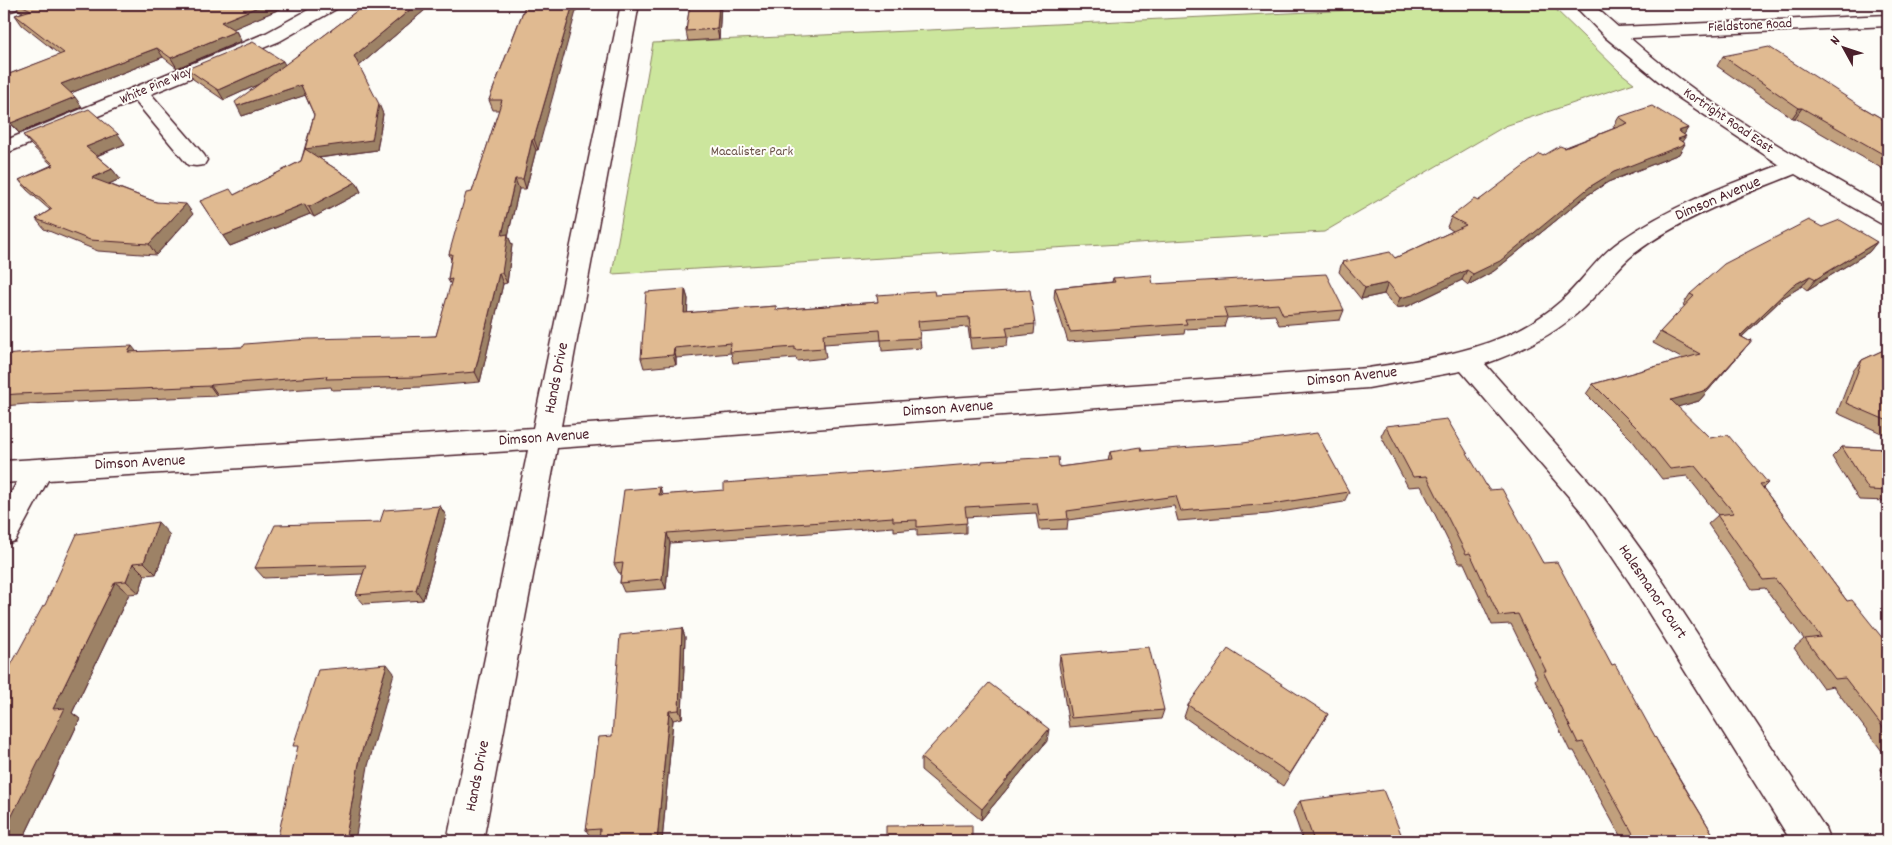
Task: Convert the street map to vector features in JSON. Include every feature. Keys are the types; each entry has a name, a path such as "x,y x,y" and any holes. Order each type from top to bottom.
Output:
{"street":[{"path":"4,8 15,4"},
{"name":"White Pine Way","path":"4,148 273,37 332,4"},
{"name":"Hands Drive","path":"465,841 630,4"},
{"name":"Kortright Road East","path":"1582,4 1612,33 1687,94 1796,166 1888,218"},
{"name":"Fieldstone Road","path":"1612,33 1888,20"},
{"path":"139,93 196,160"},
{"name":"Dimson Avenue","path":"4,472 544,438 1368,378 1467,361 1508,345 1561,314 1578,300 1606,267 1625,249 1670,220 1796,166"},
{"name":"Halesmanor Court","path":"1467,361 1597,512 1641,574 1812,841"},
{"path":"4,532 40,469"}],"green space":[{"name":"Macalister Park","path":"1480,4 1550,4 1621,73 1634,83 1505,126 1324,232 612,274 653,43"}],"building":[{"path":"19,4 265,4 221,22 236,31 171,58 157,48 61,84 75,97 11,123 4,116 4,76 64,53 15,15 31,10"},
{"path":"366,4 417,4 354,56 379,104 372,140 305,149 314,115 301,85 237,106 235,102"},
{"path":"525,4 573,4 534,139 532,140 523,179 515,179 502,235 508,234 502,273 499,273 475,372 416,377 326,379 327,376 210,386 4,395 4,355 54,351 56,349 132,346 128,352 243,347 245,344 309,339 436,336 452,279 448,280 452,254 449,254 466,193 472,192 502,100 489,100"},
{"path":"690,4 719,4 717,29 686,31"},
{"path":"253,42 283,61 218,90 187,69"},
{"path":"1769,47 1888,122 1888,157 1799,108 1723,56"},
{"path":"1652,106 1688,128 1678,131 1686,136 1678,139 1685,144 1614,172 1591,186 1500,261 1473,274 1467,270 1413,295 1400,298 1388,283 1365,288 1342,262 1390,252 1395,258 1466,225 1451,217 1474,199 1478,201 1540,154 1543,156 1560,146 1565,148 1628,123 1619,117"},
{"path":"89,109 118,134 86,147 112,169 92,178 156,202 186,204 149,244 90,240 36,219 52,209 19,180 54,165 23,135"},
{"path":"305,149 356,182 309,207 304,204 223,236 200,201 230,189 234,195 301,161"},
{"path":"1809,220 1822,227 1840,220 1877,242 1816,279 1810,276 1792,286 1740,336 1749,341 1752,340 1707,390 1671,400 1710,438 1728,435 1768,483 1760,484 1847,601 1852,600 1888,645 1888,734 1845,678 1835,679 1805,639 1821,637 1775,579 1763,580 1717,515 1734,513 1695,466 1670,469 1639,430 1593,384 1700,354 1660,332 1694,296 1690,294 1724,264"},
{"path":"1326,274 1344,310 1283,315 1278,304 1224,308 1227,317 1185,319 1187,324 1070,332 1055,288 1115,282 1113,278 1151,275 1153,284"},
{"path":"685,289 684,313 776,306 776,310 878,302 877,295 934,291 935,295 1030,290 1035,324 1006,327 1008,336 971,338 969,317 918,321 920,338 881,340 880,330 823,334 824,348 795,350 795,347 730,352 731,343 674,348 673,355 641,358 646,292"},
{"path":"1888,348 1888,421 1846,403 1862,360"},
{"path":"1447,419 1489,490 1502,489 1543,563 1557,562 1612,665 1615,664 1668,760 1717,841 1637,841 1583,742 1578,743 1518,614 1499,616 1470,553 1466,554 1427,476 1413,477 1386,426"},
{"path":"1317,433 1349,492 1272,504 1181,511 1176,496 1067,511 1068,519 1040,521 1037,503 965,507 967,523 917,527 917,520 893,521 893,517 667,533 662,579 620,583 623,563 614,564 624,490 660,487 659,495 724,490 724,483 890,471 982,463 982,461 1058,457 1059,467 1112,460 1110,452 1141,447 1142,451 1243,443"},
{"path":"1842,447 1888,449 1888,491 1869,490"},
{"path":"440,506 416,590 356,595 366,565 255,568 275,525 380,522 384,510"},
{"path":"158,522 144,562 133,563 126,581 115,582 53,709 65,708 4,832 4,678 45,605 77,534"},
{"path":"682,628 679,710 669,711 657,841 599,841 600,829 586,830 599,737 612,736 620,635"},
{"path":"1149,647 1164,710 1071,718 1060,655"},
{"path":"1228,649 1328,714 1290,774 1188,705"},
{"path":"387,664 360,758 345,841 277,841 298,746 293,746 318,670"},
{"path":"989,683 1049,729 982,809 921,758"},
{"path":"1383,790 1404,841 1314,841 1300,801"},
{"path":"972,825 972,841 886,841 886,826"}]}
